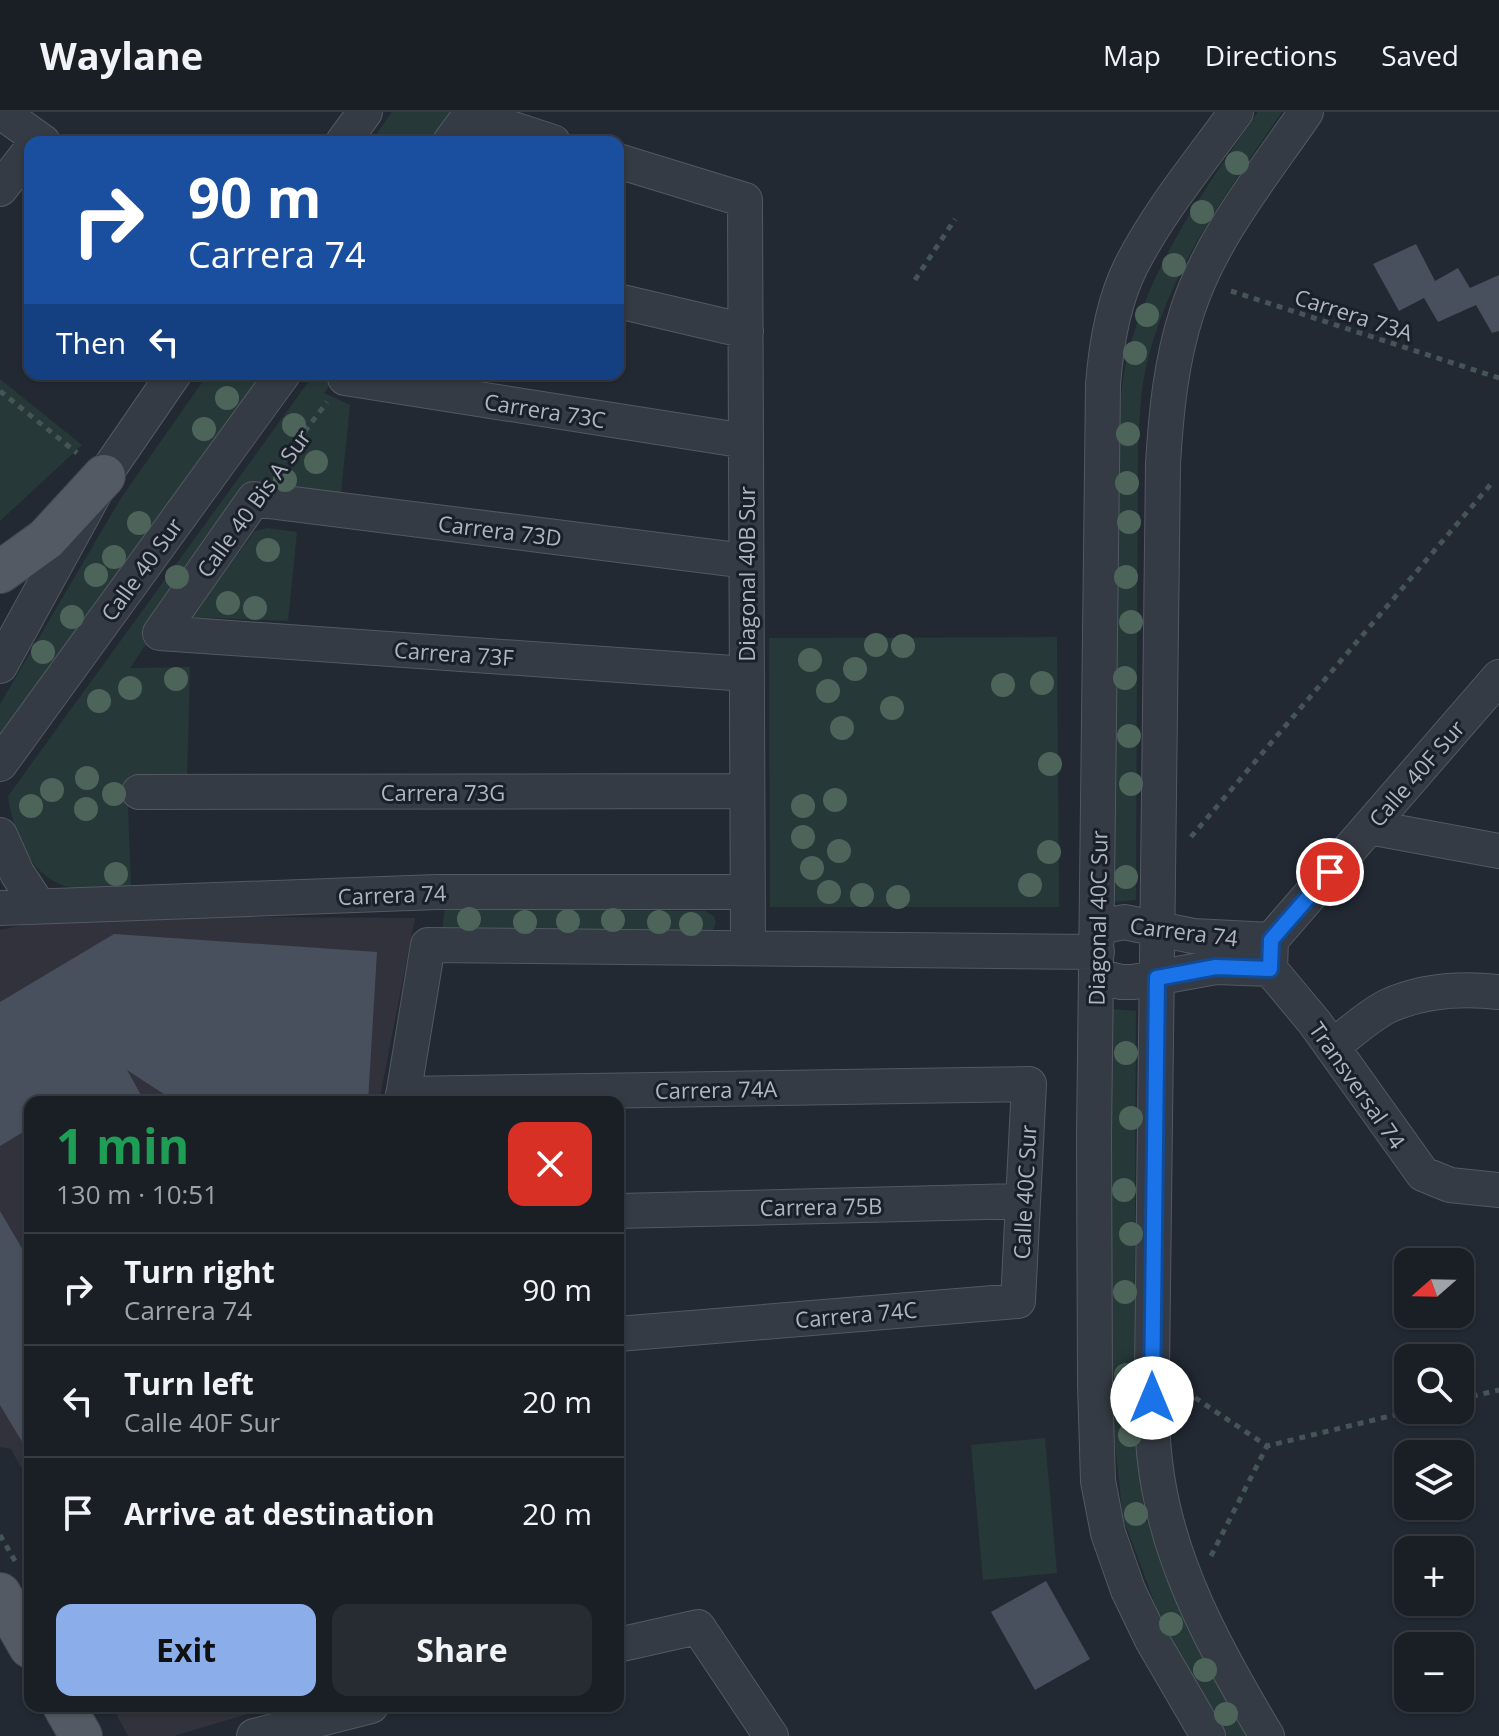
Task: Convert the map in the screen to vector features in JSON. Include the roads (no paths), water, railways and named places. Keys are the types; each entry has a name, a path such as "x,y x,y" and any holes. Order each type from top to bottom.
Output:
{"main road":[{"path":"0,572 46,539 93,467"},
{"path":"0,1594 24,1636"},
{"path":"67,1712 81,1736"}],"street":[{"path":"1,112 28,136"},
{"path":"347,136 365,112"},
{"name":"Diagonal 40C Sur","path":"1208,1736 1152,1640 1128,1590 1108,1533 1098,1481 1095,1385 1097,952 1106,349 1130,268 1152,231 1236,112"},
{"path":"1267,1736 1221,1657 1192,1595 1177,1555 1155,1463 1152,1369 1163,464 1167,406 1187,312 1199,281 1227,228 1306,112"},
{"path":"464,123 525,136"},
{"path":"0,189 24,160"},
{"name":"Diagonal 40B Sur","path":"624,163 745,200 748,948"},
{"path":"624,302 746,331"},
{"path":"0,666 93,467 169,380"},
{"name":"Calle 40 Sur","path":"0,764 279,380"},
{"name":"Carrera 73C","path":"371,380 746,441"},
{"name":"Carrera 73D","path":"254,499 746,561"},
{"name":"Calle 40 Bis A Sur","path":"160,633 254,499"},
{"name":"Carrera 73F","path":"160,633 747,674"},
{"name":"Calle 40F Sur","path":"1270,954 1369,827 1486,711 1499,677"},
{"name":"Carrera 73G","path":"139,792 747,791"},
{"path":"1369,827 1499,851"},
{"path":"0,835 17,873 38,905"},
{"name":"Carrera 74","path":"0,908 437,892 747,892"},
{"name":"Carrera 74","path":"402,1096 428,945 1097,952 1124,922 1270,954"},
{"name":"Carrera 74","path":"1097,952 1121,982 1216,967 1270,954"},
{"name":"Transversal 74","path":"1270,954 1423,1174 1450,1185 1492,1190"},
{"path":"1332,1047 1386,1007 1426,994 1471,989 1499,992"},
{"name":"Carrera 74A","path":"492,1096 1029,1084"},
{"name":"Calle 40C Sur","path":"1018,1301 1029,1084"},
{"name":"Carrera 75B","path":"624,1211 1023,1201"},
{"name":"Carrera 74C","path":"624,1334 1018,1301"},
{"path":"624,1644 698,1627 771,1736"},
{"path":"254,1736 292,1716 324,1712"}]}
